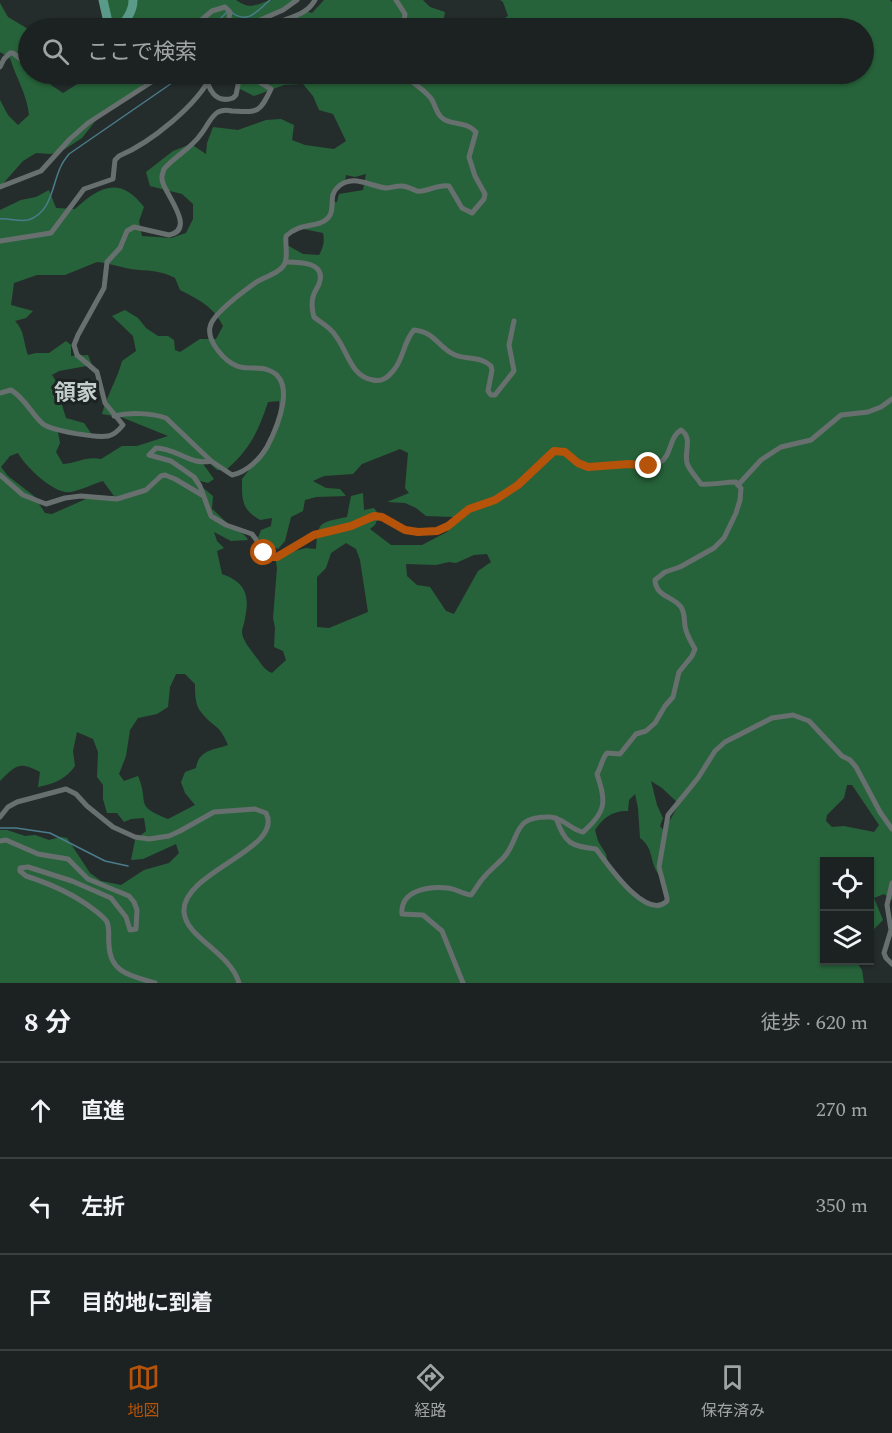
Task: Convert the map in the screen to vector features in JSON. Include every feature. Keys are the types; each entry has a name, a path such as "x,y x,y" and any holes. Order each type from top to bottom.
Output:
{"main road":[{"path":"104,0 107,18"},
{"path":"126,18 132,10 133,0"}],"street":[{"path":"265,18 283,10 297,0"},
{"path":"288,18 304,14 315,0"},
{"path":"396,0 405,14 404,18"},
{"path":"204,18 212,11 225,8 230,12 229,18"},
{"path":"0,67 4,58 10,53 18,56"},
{"path":"0,187 41,171 88,123 148,84"},
{"path":"0,241 51,233 84,189 113,178 115,160 118,156 160,132 207,84"},
{"path":"208,84 210,90 219,99 226,100 233,98 238,91 237,84"},
{"path":"0,393 11,390 28,404 44,425 75,433 109,436 123,425 105,403 97,372 77,356 74,345 104,288 107,262 120,248 127,231 134,227 169,235 178,230 181,221 163,183 161,175 164,169 195,142 209,120 218,112 224,110 249,112 257,111 262,107 271,89 262,84"},
{"path":"114,416 124,413 166,418 211,461 232,475 246,469 258,459 268,444 276,425 285,391 283,384 273,372 266,369 237,366 229,361 212,340 209,330 212,320 255,283 281,269 286,262 286,236 299,226 317,224 326,220 330,215 334,191 338,186 348,182 365,181 387,188 401,186 419,191 441,185 449,186 462,208 472,213 484,199 485,194 474,176 470,157 476,132 459,123 443,119 437,112 432,99 416,84"},
{"path":"286,262 306,262 314,265 319,271 319,284 312,299 314,317 336,336 353,368 362,377 370,380 379,381 386,378 400,361 409,335 414,330 424,331 431,334 454,355 487,362 491,366 488,392 490,395 495,395 514,371 509,345 514,321"},
{"path":"738,485 761,460 781,447 811,440 841,415 868,412 892,399"},
{"path":"211,461 201,463 163,448 156,448 148,455 171,461 194,477 211,516 226,525 252,534 269,557 277,557 314,535 351,526 374,516 382,517 405,530 437,531 448,526 469,509 495,500 518,485 554,451 565,452 578,463 588,467 655,465 666,458 674,437 681,430 686,434 688,444 687,463 701,484 736,483 741,488 741,500 724,538 714,548 680,567 665,572 655,580 656,588 661,594 684,610 685,627 695,649 679,672 673,697 655,723 646,731 636,734 620,753 607,753 604,756 597,774 604,800 601,813 595,822 584,832 577,831 556,818 536,819 524,823 518,827 506,855 486,874 471,895 449,888 429,889 415,891 405,900 402,914 423,915 442,932 463,983"},
{"path":"0,475 18,492 41,504 81,496 117,499 146,490 165,475 202,495"},
{"path":"556,818 562,835 568,842 575,846 596,849 615,876 628,889 653,906 662,906 667,898 659,867 668,815 692,786 715,751 725,742 772,718 793,715 809,721 842,756 856,767 880,812 892,829"},
{"path":"0,817 8,807 17,802 66,789 76,794 112,827 135,837 149,839 169,836 214,812 255,809 266,813 267,830 262,836 242,854 208,875 192,891 184,905 187,923 194,932 227,960 239,983"},
{"path":"0,840 6,840 38,854 68,859 88,879 129,896 137,910 136,929 133,930 130,930 126,917 111,898 72,881 28,867 20,868 26,876 72,893 102,916 109,928 112,963 122,972 155,983"},
{"path":"892,883 888,905 891,930 884,953 892,964"}],"green space":[{"path":"102,0 236,0 250,6 272,0 296,0 264,18 231,18 230,14 225,18 105,18"},
{"path":"324,0 423,0 430,7 445,12 444,18 287,18 303,10 312,13"},
{"path":"500,0 890,0 892,2 892,900 884,894 874,898 874,857 820,857 820,965 859,965 864,983 0,983 0,830 25,836 35,835 49,840 67,838 90,873 101,881 121,885 144,870 169,863 179,853 176,844 143,859 131,860 135,840 146,831 144,818 124,822 117,813 107,813 103,799 103,785 97,777 98,752 93,739 77,732 73,751 75,766 64,778 38,787 40,772 18,766 0,781 0,210 49,190 56,208 75,209 101,190 118,188 127,191 144,207 139,221 142,236 171,238 186,233 193,219 193,204 182,194 150,186 146,172 173,151 191,144 206,154 213,127 238,130 266,120 281,119 294,125 292,140 305,145 334,149 346,141 333,114 319,110 313,96 303,84 874,84 874,18 505,18 508,16","holes":["366,174 363,190 339,194 337,202 331,202 332,190 345,183 346,175 355,177","303,229 323,233 324,242 319,255 303,254 287,245 285,238 292,232","97,262 170,275 175,278 180,290 210,308 223,326 216,339 200,339 180,352 175,350 174,340 168,336 158,336 125,310 112,316 133,336 136,351 122,361 102,414 121,417 168,436 137,446 122,446 101,459 91,458 63,464 56,452 60,443 58,432 76,431 93,436 84,423 66,418 62,405 63,392 52,375 59,371 92,365 88,355 71,356 71,345 66,341 49,353 28,355 22,333 15,321 26,318 33,311 11,305 14,283 37,275 65,275","279,401 278,413 270,437 242,479 244,503 249,512 260,520 272,518 271,526 261,530 258,538 278,549 285,541 291,517 303,511 305,500 316,497 346,496 340,489 326,488 313,481 324,476 353,474 362,464 400,449 408,453 405,488 409,493 387,502 405,503 426,516 454,517 447,532 422,545 391,545 370,529 375,525 379,515 374,508 364,510 363,493 351,496 347,517 325,522 319,528 316,549 306,548 275,556 277,568 273,618 274,647 283,651 286,660 272,673 263,666 243,638 246,596 241,585 222,574 217,551 224,548 217,541 214,532 231,541 248,540 245,535 229,525 212,509 213,496 201,486 200,481 208,483 214,479 201,461 207,461 217,470 226,470 252,439 268,402","18,453 33,472 57,489 71,492 103,481 114,496 88,498 52,514 45,513 34,496 8,476 1,467 10,456","346,543 356,549 360,560 368,612 329,628 317,627 317,577 326,568 331,553","487,554 491,562 478,571 454,614 446,611 430,587 417,585 407,576 406,564 456,563 474,555","176,674 185,674 195,684 199,709 219,729 228,745 204,754 200,757 196,768 185,772 181,782 185,793 195,805 168,819 146,807 138,776 124,781 119,774 126,756 130,730 138,718 157,714 168,707 170,687","651,781 679,804 664,831 660,826 663,818","847,785 852,785 879,825 874,832 844,826 832,827 826,821 827,815 844,798","635,794 640,838 647,846 668,893 664,901 649,905 609,868 606,854 598,841 595,830 601,822 618,812 628,811 629,800"]},
{"path":"0,3 8,17 18,23 18,78 10,58 0,52"},
{"path":"20,84 51,84 63,93 77,84 143,84 141,89 104,110 82,138 65,149 51,154 36,153 23,161 0,187 0,100 8,115 18,125 29,115"},
{"path":"240,84 303,84 284,85 254,96 240,89"},
{"path":"874,898 883,920 874,929"}],"waterway":[{"path":"231,12 237,16 247,17 270,0"},
{"path":"221,18 227,12"},
{"path":"0,219 28,220 36,216 47,205 61,166 69,154 170,84"},
{"path":"0,828 50,833 105,861 128,866"}],"district":[{"name":"領家","path":"76,392"}],"route":[{"path":"264,553 269,557 277,557 314,535 329,530 340,530 374,516 382,517 405,530 437,531 448,526 469,509 495,500 518,485 554,451 565,452 578,463 588,467 629,464 649,466"}]}
